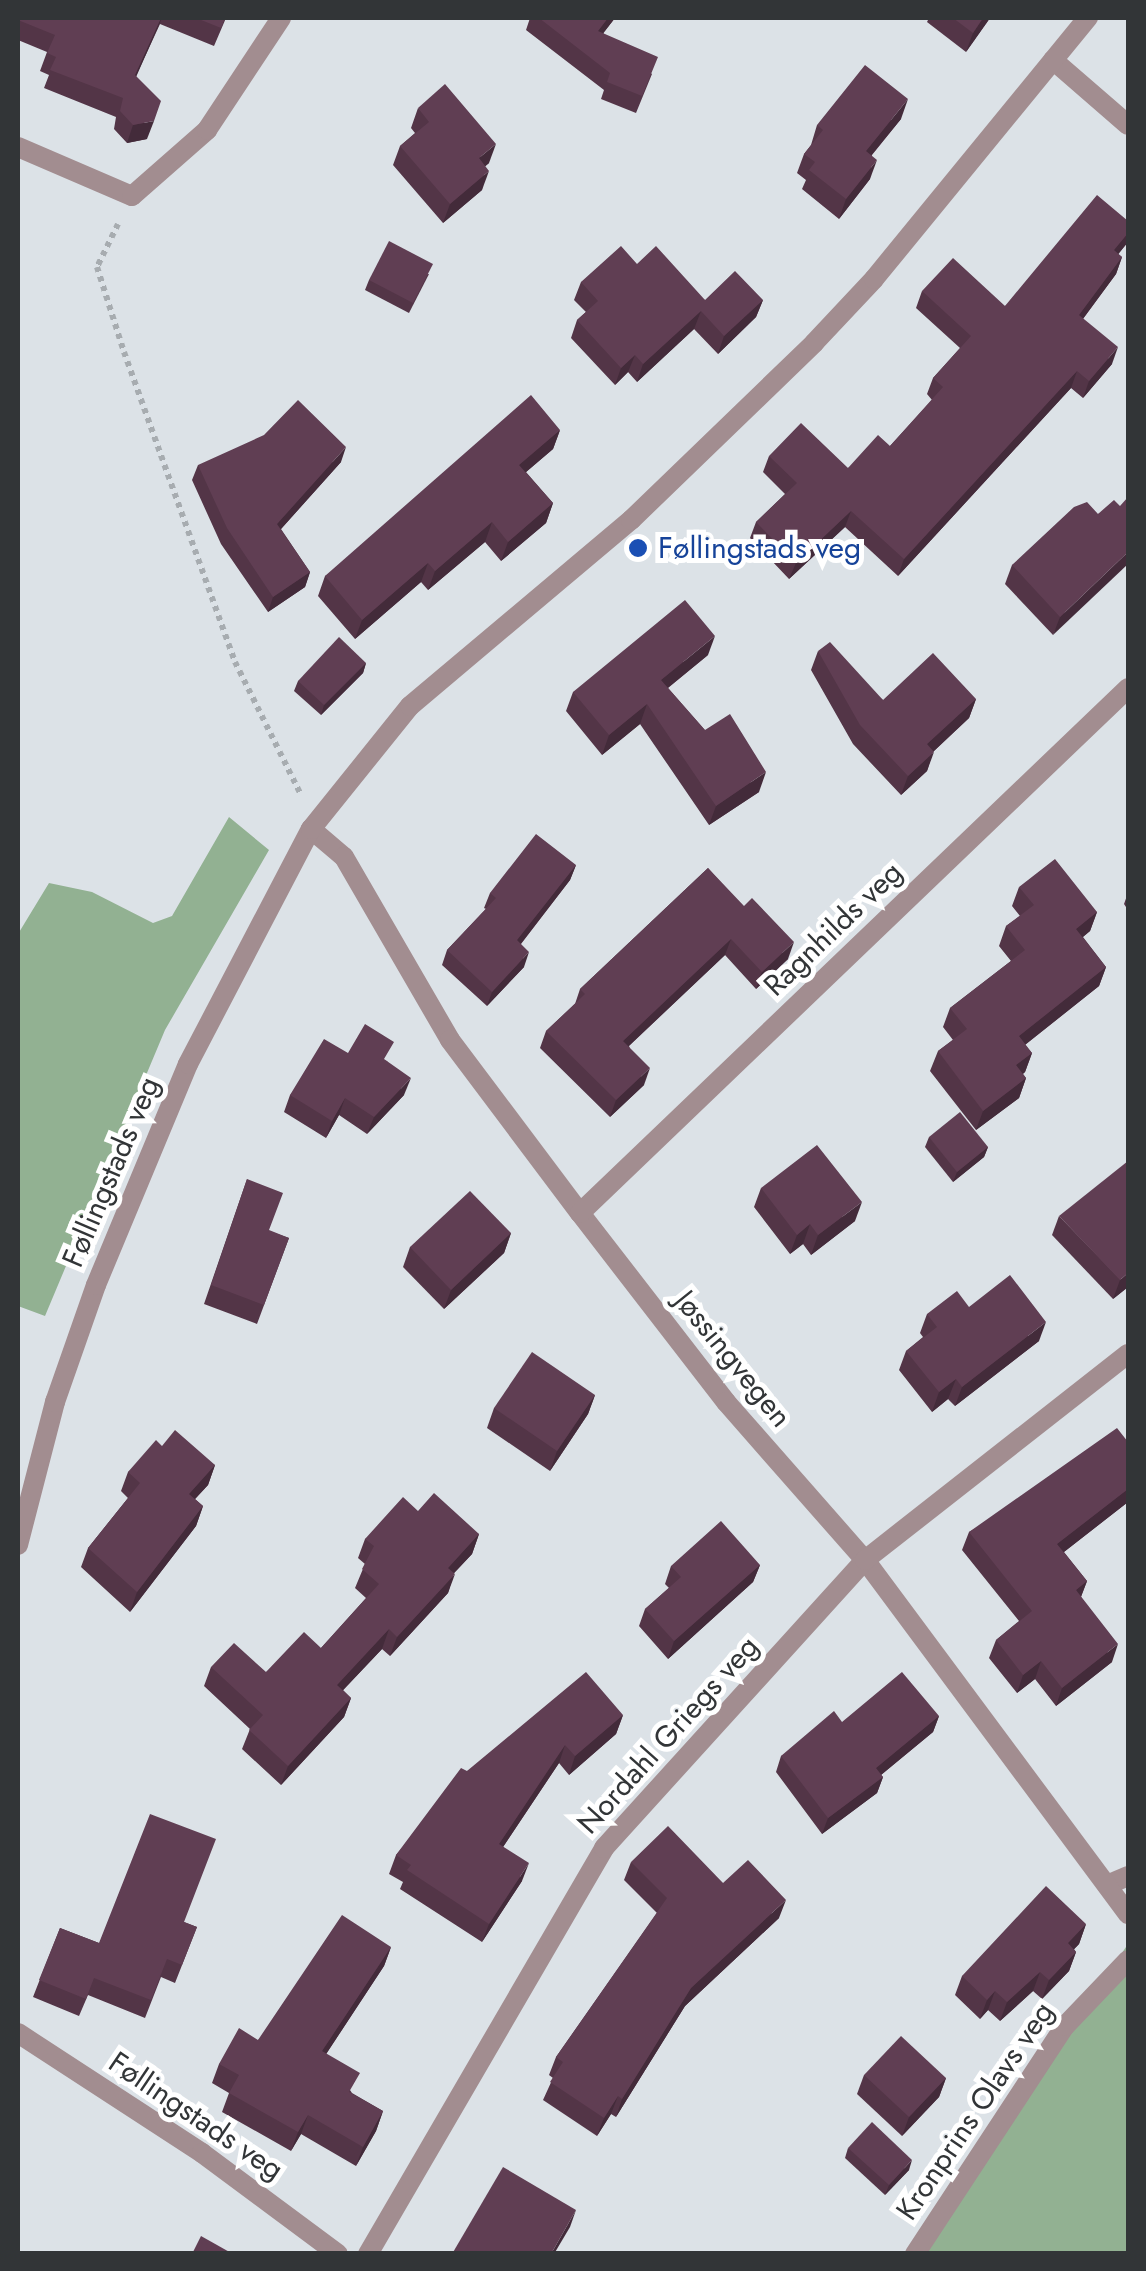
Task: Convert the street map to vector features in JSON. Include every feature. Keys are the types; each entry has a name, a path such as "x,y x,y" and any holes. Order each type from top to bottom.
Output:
{"street":[{"path":"18,147 132,196 206,130 281,18"},
{"name":"Føllingstads veg","path":"18,1546 96,1285 188,1064 311,829 410,706 631,520 792,365 874,279 1088,18"},
{"path":"1053,60 1128,125"},
{"name":"Ragnhilds veg","path":"580,1214 1128,688"},
{"name":"Jøssingvegen","path":"311,829 344,857 450,1040 580,1214 726,1402 865,1560 1128,1914"},
{"name":"Nordahl Griegs veg","path":"368,2254 604,1848 865,1560 1128,1354"},
{"path":"1106,1885 1128,1876"},
{"name":"Kronprins Olavs veg","path":"915,2254 1065,2026 1128,1960"},
{"name":"Føllingstads veg","path":"18,2034 202,2152 338,2254"}],"path":[{"path":"132,196 97,268 235,662 296,780 311,829"}],"green space":[{"path":"229,817 269,850 165,1030 45,1316 18,1306 18,934 49,883 92,892 153,923 172,916"},
{"path":"1128,1944 1128,2253 926,2254 934,2234"}],"building":[{"path":"18,18 161,18 135,75 161,101 154,121 133,125 120,111 123,98 50,70 56,57 47,53 55,35"},
{"path":"196,18 225,18 221,28"},
{"path":"539,18 608,18 598,31 658,57 642,96 607,82 610,73"},
{"path":"953,18 983,18 973,33"},
{"path":"865,65 908,99 866,151 877,160 846,199 809,170 815,162 804,154 823,130 817,125"},
{"path":"445,84 496,144 479,158 489,171 450,204 400,146 429,122 418,108"},
{"path":"1097,195 1128,221 1128,233 1114,250 1122,257 1079,315 1118,347 1089,381 1077,371 904,559 851,511 796,563 756,522 797,483 769,456 801,423 848,468 878,435 890,446 943,387 933,378 971,336 922,291 953,258 1005,306"},
{"path":"389,241 433,264 413,303 369,280"},
{"path":"621,246 637,264 656,246 705,300 735,271 763,300 724,336 701,311 643,364 635,355 621,368 577,320 598,301 581,282"},
{"path":"531,395 560,430 519,465 553,503 508,542 492,522 435,571 428,563 362,620 325,576"},
{"path":"298,400 346,447 277,524 310,572 273,597 227,528 198,465 264,435"},
{"path":"1128,497 1128,552 1060,617 1012,565 1074,507 1087,502 1098,514 1114,500 1120,506"},
{"path":"685,600 715,636 661,680 705,730 730,714 766,772 716,806 647,704 609,735 573,692"},
{"path":"339,637 366,663 324,705 298,681"},
{"path":"830,642 883,700 933,653 976,699 927,744 934,752 908,776 860,725 818,651"},
{"path":"536,834 576,865 517,940 529,952 492,992 447,950 496,898 490,893"},
{"path":"1055,859 1097,912 1076,929 1106,967 1019,1036 1032,1053 1016,1065 1026,1078 983,1111 938,1051 967,1029 950,1008 1025,950 1006,926 1034,905 1019,887"},
{"path":"708,868 744,906 752,898 794,942 762,972 731,939 623,1041 650,1068 616,1100 546,1031 585,994 580,989"},
{"path":"365,1024 394,1042 384,1059 411,1078 374,1117 345,1098 332,1121 290,1095 324,1039 348,1053"},
{"path":"960,1112 988,1147 957,1172 929,1137"},
{"path":"817,1145 862,1202 818,1235 810,1224 797,1235 761,1188"},
{"path":"1128,1161 1128,1273 1120,1280 1059,1216"},
{"path":"247,1179 283,1193 269,1230 289,1238 264,1305 211,1285"},
{"path":"470,1191 511,1233 451,1290 410,1247"},
{"path":"1010,1275 1046,1322 962,1387 956,1379 939,1392 906,1351 937,1327 927,1314 957,1291 969,1307"},
{"path":"532,1352 595,1395 557,1451 494,1408"},
{"path":"1117,1428 1128,1442 1128,1489 1057,1544 1087,1581 1076,1590 1118,1644 1062,1688 1041,1661 1023,1675 996,1640 1032,1611 969,1532"},
{"path":"175,1430 215,1465 189,1494 203,1506 137,1592 88,1548 140,1483 128,1472 156,1440 162,1446"},
{"path":"434,1493 479,1534 448,1568 455,1574 397,1637 389,1629 337,1685 351,1698 288,1766 249,1730 263,1715 211,1667 234,1643 266,1672 304,1632 321,1648 379,1584 362,1569 374,1546 365,1539 403,1497 418,1511"},
{"path":"721,1521 760,1565 674,1641 645,1609 681,1577 671,1566"},
{"path":"586,1672 623,1715 575,1756 565,1745 499,1844 529,1863 489,1924 407,1870 411,1865 396,1855 461,1768 467,1771"},
{"path":"902,1672 939,1716 876,1768 883,1777 828,1818 781,1756 834,1711 842,1722"},
{"path":"150,1814 216,1839 184,1922 197,1927 182,1965 167,1959 151,2000 94,1978 86,1999 39,1980 60,1928 99,1943"},
{"path":"668,1826 723,1883 748,1860 786,1900 691,1988 622,2099 618,2096 604,2118 550,2082 563,2062 556,2057 667,1898 631,1862"},
{"path":"1046,1886 1086,1924 1068,1943 1076,1952 1049,1980 1040,1972 1007,2002 995,1991 987,2000 962,1976"},
{"path":"342,1915 391,1947 322,2051 360,2073 349,2092 383,2111 363,2147 308,2115 298,2132 229,2093 239,2075 219,2064 239,2028 258,2040"},
{"path":"901,2036 946,2078 909,2117 864,2075"},
{"path":"872,2122 912,2160 889,2185 848,2148"},
{"path":"503,2167 576,2210 551,2254 452,2254"},
{"path":"201,2236 233,2254 192,2254"}],"place":[{"name":"Føllingstads veg","path":"638,548"}]}
